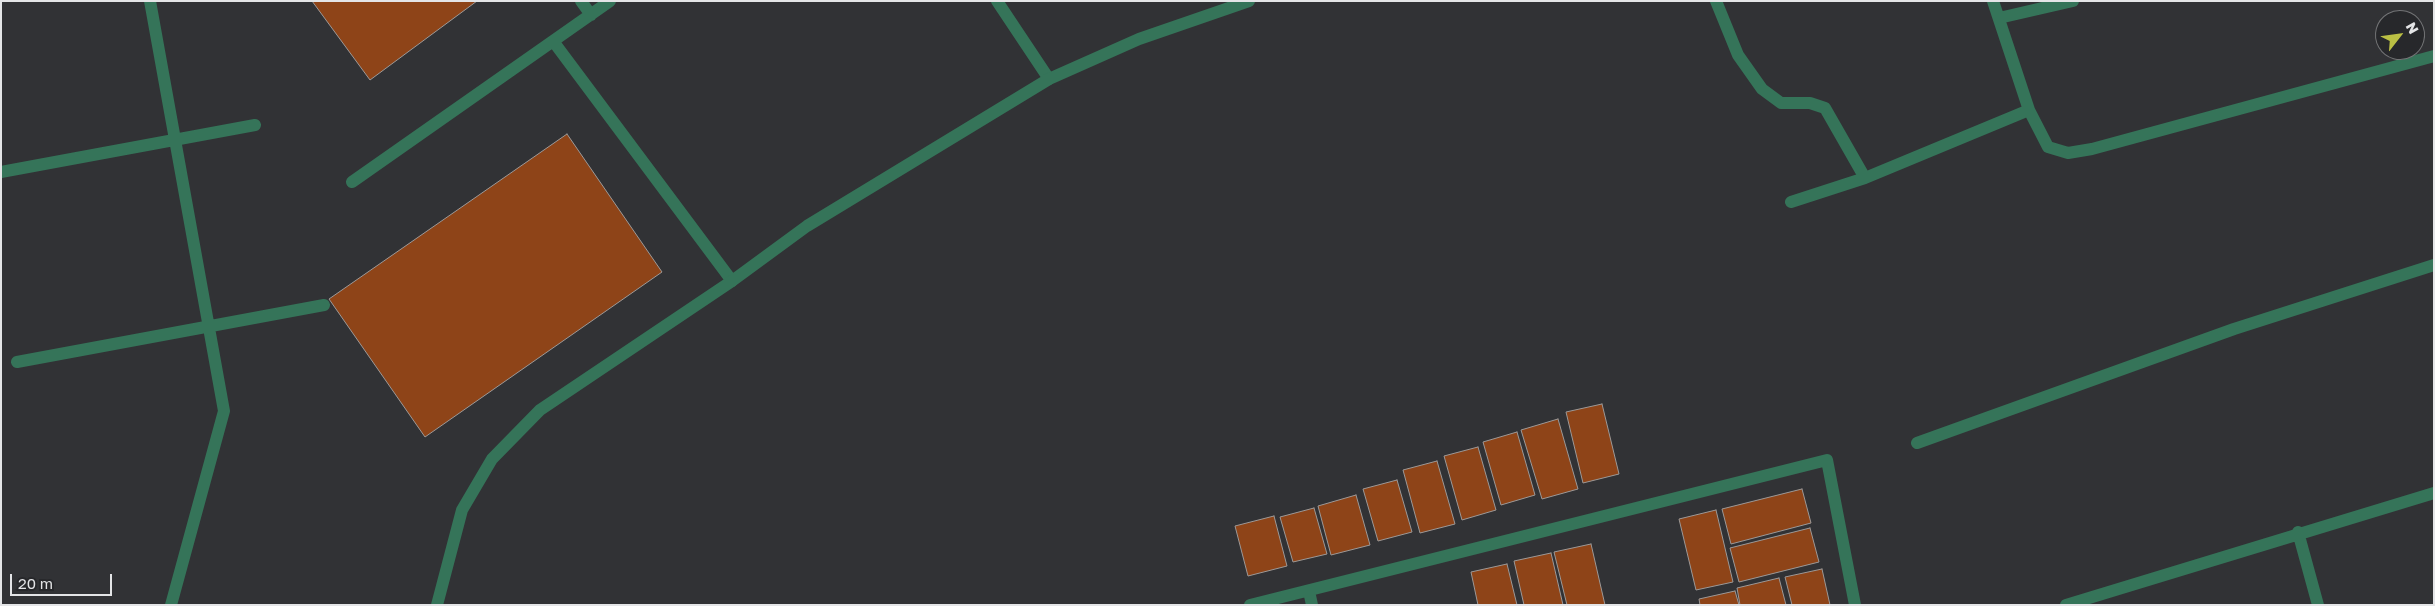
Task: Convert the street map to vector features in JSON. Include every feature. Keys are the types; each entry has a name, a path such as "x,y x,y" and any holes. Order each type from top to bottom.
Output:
{"street":[{"path":"150,1 224,411 171,605"},
{"path":"581,1 591,15"},
{"path":"352,182 610,1"},
{"path":"997,1 1049,79"},
{"path":"438,605 462,510 492,459 540,410 732,281 807,226 1049,79 1139,39 1228,4 1249,1"},
{"path":"1716,1 1738,55 1762,90 1781,103 1810,103 1826,108 1865,178"},
{"path":"1993,1 2029,110 2048,147 2068,153 2092,149 2434,56"},
{"path":"1999,18 2073,1"},
{"path":"553,41 732,281"},
{"path":"1791,202 1865,178 2029,110"},
{"path":"1,172 255,125"},
{"path":"1917,443 2234,329 2434,265"},
{"path":"17,362 324,305"},
{"path":"1250,605 1827,460 1855,605"},
{"path":"2066,605 2298,532 2434,493"},
{"path":"2298,532 2318,605"},
{"path":"1309,591 1312,605"}],"building":[{"path":"312,1 477,1 370,80"},
{"path":"567,134 662,272 425,437 329,299"},
{"path":"1602,404 1619,474 1583,483 1566,412"},
{"path":"1558,419 1578,489 1542,499 1521,430"},
{"path":"1517,432 1535,495 1501,505 1483,442"},
{"path":"1478,447 1496,510 1462,520 1444,456"},
{"path":"1437,461 1455,524 1420,533 1403,470"},
{"path":"1397,480 1412,532 1378,541 1363,489"},
{"path":"1802,489 1811,523 1731,544 1722,509"},
{"path":"1356,495 1370,545 1331,555 1318,506"},
{"path":"1314,508 1327,554 1293,562 1280,517"},
{"path":"1716,510 1733,582 1696,590 1679,519"},
{"path":"1274,516 1287,566 1248,576 1235,526"},
{"path":"1810,528 1819,562 1739,582 1730,548"},
{"path":"1591,544 1605,605 1567,605 1554,552"},
{"path":"1551,553 1563,605 1524,605 1514,561"},
{"path":"1507,564 1517,605 1478,605 1471,572"},
{"path":"1822,569 1830,605 1792,605 1785,577"},
{"path":"1779,578 1786,605 1740,605 1737,588"},
{"path":"1735,591 1739,605 1700,605 1699,599"}]}
